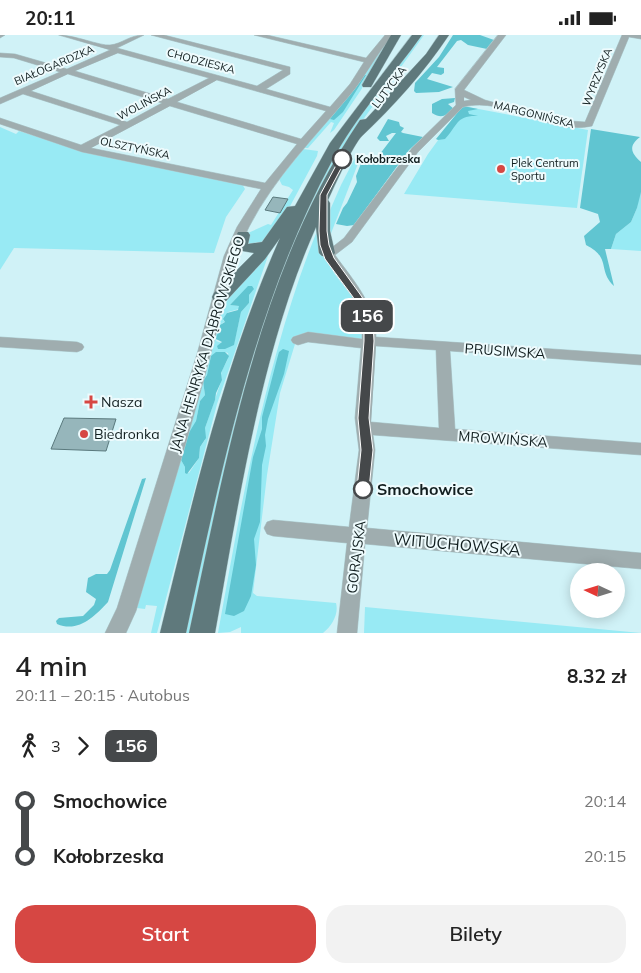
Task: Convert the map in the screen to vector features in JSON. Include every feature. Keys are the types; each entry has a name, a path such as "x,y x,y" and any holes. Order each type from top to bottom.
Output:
{"main road":[{"path":"173,633 219,439 240,367 273,274 308,193 334,147 358,111 365,90 396,35"},
{"name":"LUTYCKA","path":"358,111 417,35"},
{"name":"LUTYCKA","path":"352,141 378,102 428,35"},
{"path":"202,633 233,479 253,398 286,287 324,195 352,141 430,56 444,35"},
{"path":"220,297 260,256 288,215 308,193"},
{"path":"324,195 323,231 327,253"},
{"path":"243,235 240,242 242,247 252,249 266,246"}],"street":[{"name":"CHODZIESKA","path":"63,35 333,109"},
{"name":"BIAŁOGARDZKA","path":"0,101 68,71 140,35"},
{"path":"155,35 287,69 287,72 259,89"},
{"path":"258,35 369,61"},
{"name":"JANA HENRYKA DĄBROWSKIEGO","path":"115,633 126,611 231,256 242,228 268,187 359,78 378,46 389,35"},
{"path":"327,253 334,252 348,240 415,150 460,105 459,89 502,35"},
{"path":"628,35 641,37"},
{"name":"WYRZYSKA","path":"587,125 591,122 628,35"},
{"path":"0,55 15,56 68,71 304,143"},
{"name":"WOLIŃSKA","path":"82,149 217,77"},
{"path":"23,91 128,125"},
{"name":"MARGONIŃSKA","path":"460,92 482,101 553,121 587,125"},
{"name":"MARGONIŃSKA","path":"460,105 482,101"},
{"name":"OLSZTYŃSKA","path":"0,121 82,149 268,187"},
{"name":"GORAJSKA","path":"327,253 364,309 369,322 365,342 364,429 367,450 347,633"},
{"name":"PRUSIMSKA","path":"298,340 308,337 641,361"},
{"path":"0,342 77,347"},
{"path":"443,347 448,435"},
{"name":"MROWIŃSKA","path":"364,429 641,449"},
{"name":"WITUCHOWSKA","path":"273,528 641,561"}],"shaded area":[{"path":"420,35 424,35 352,135 308,220 193,633 181,633 248,359 305,209 348,132"},
{"path":"453,35 480,35 494,40 487,49 468,45 461,40 457,41 437,67 444,68 444,73 441,75 432,73 427,79 453,87 439,92 416,93 414,91 415,83 439,57"},
{"path":"390,36 361,90 334,130 330,133 334,123 331,122 308,148 304,148 361,79"},
{"path":"364,75 366,75 343,112 334,120 330,119"},
{"path":"455,98 454,102 448,104 454,109 448,113 441,116 432,113 432,104 442,99"},
{"name":"Plek Centrum Sportu","path":"463,106 588,130 577,208 404,194 428,154"},
{"path":"463,106 478,109 468,111 469,114 478,116 461,119 445,139 436,139"},
{"path":"388,119 399,122 400,126 404,128 401,132 423,137 409,150 354,225 336,224 357,182 356,176 362,161 373,163 396,133 386,136 389,141 380,141 377,138"},
{"path":"0,127 16,134 19,131 92,154 242,184 245,189 226,217 214,253 14,248 0,270"},
{"path":"591,129 640,137 632,146 633,153 641,162 641,192 637,208 631,222 616,234 611,249 605,249 614,286 606,275 602,259 594,250 586,245 584,236 600,222 598,214 580,208"},
{"path":"303,149 318,151 317,156 288,210 263,244 247,246 248,233 268,224 271,225 293,190 282,185 279,179"},
{"path":"356,156 359,161 330,236 327,217"},
{"path":"641,192 641,251 611,249 616,234 631,222"},
{"path":"319,226 322,253 362,314 364,340 306,336 295,344 280,393 267,475 253,593 257,596 336,603 336,615 323,633 241,633 241,627 230,632 218,633 247,478 270,376 300,275"},
{"path":"268,250 270,250 217,404 157,633 151,633 157,606 146,605 145,609 137,608 217,324 228,299","holes":["248,287 253,290 249,295 249,303 241,312 234,343 217,347 222,343 216,341 222,323 225,322 223,320 228,312 239,309 239,306 230,305","225,352 228,353 228,357 205,428 205,440 200,447 199,458 189,473 185,471 181,460 196,421 200,401 205,395 203,381 207,375 211,356"]},
{"path":"248,286 252,286 254,289 249,295 249,303 241,312 234,345 225,349 218,349 217,346 222,342 216,339 220,325 225,322 223,319 227,313 238,310 239,306 230,305"},
{"path":"283,349 289,351 284,374 268,419 265,435 266,446 262,465 260,522 254,539 256,565 251,596 244,611 234,616 225,614 253,457 262,429 262,417 277,359 279,352"},
{"path":"216,352 225,352 229,356 221,373 222,380 205,428 206,438 200,447 199,458 187,474 181,460 187,436 196,421 200,401 205,395 203,381 207,375 211,356"},
{"path":"146,478 108,602 91,618 79,625 65,626 57,624 56,621 59,618 83,616 94,605 96,599 86,592 88,578 96,574 107,574 110,570 142,479"},
{"path":"365,607 641,633 364,633"}],"building":[{"path":"273,197 288,199 280,213 265,210"},
{"name":"Biedronka","path":"64,418 116,419 106,451 51,449"}],"bus line":[{"name":"156","path":"342,159 324,195 323,238 330,259 358,297 369,322 363,418 367,450 363,489"}],"place":[{"name":"Kołobrzeska","path":"342,159"},
{"name":"Plek Centrum Sportu","path":"501,169"},
{"name":"Nasza","path":"91,402"},
{"name":"Biedronka","path":"84,434"},
{"name":"Smochowice","path":"363,489"}]}
